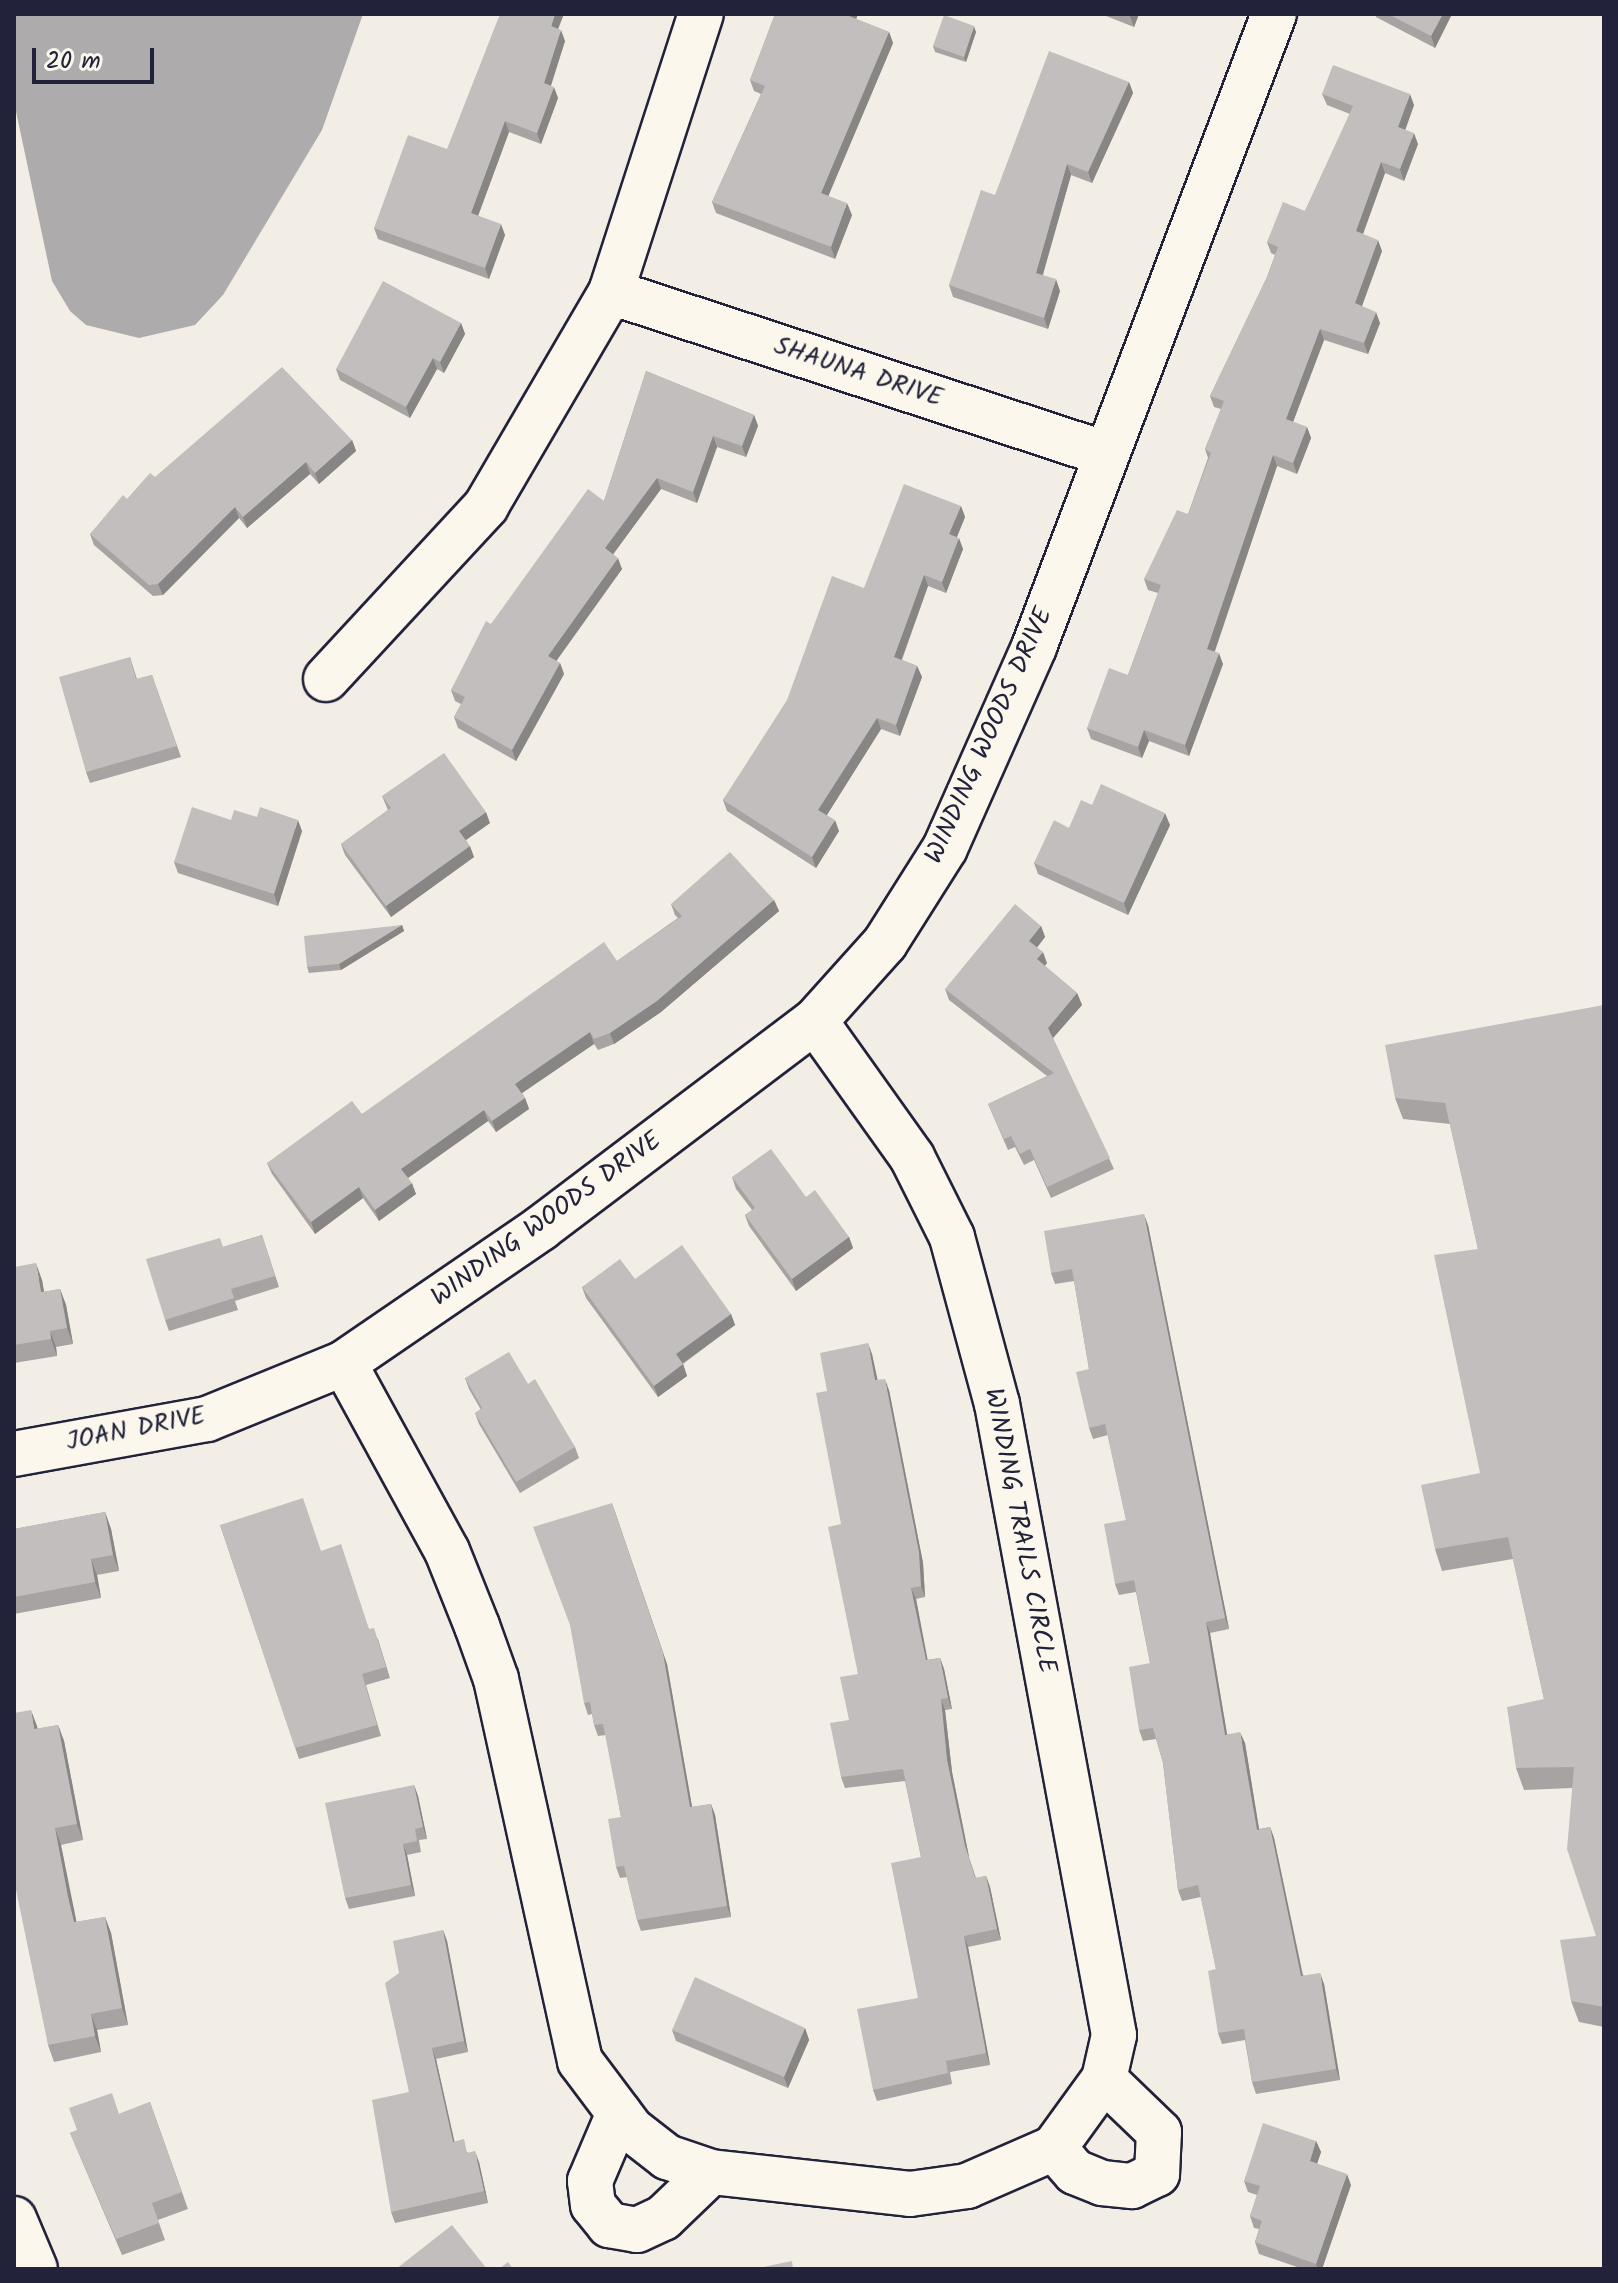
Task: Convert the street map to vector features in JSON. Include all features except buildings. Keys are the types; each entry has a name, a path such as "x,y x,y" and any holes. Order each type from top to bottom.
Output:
{"street":[{"path":"326,679 486,506 611,292 701,14"},
{"name":"WINDING WOODS DRIVE","path":"344,1363 541,1228 815,1021 885,943 945,848 1034,647 1274,14"},
{"name":"SHAUNA DRIVE","path":"611,292 1106,454"},
{"name":"WINDING TRAILS CIRCLE","path":"344,1363 447,1551 477,1626 496,1679 580,2061 619,2113 667,2157 711,2172 910,2194 981,2181 1054,2148 1104,2079 1114,2035 1073,1799 997,1404 952,1237 912,1157 815,1021"},
{"name":"JOAN DRIVE","path":"14,1454 207,1419 344,1363"},
{"path":"1054,2148 1075,2172 1102,2183 1132,2186 1157,2174 1159,2132 1104,2079"},
{"path":"619,2113 590,2181 593,2205 609,2225 637,2230 663,2218 711,2172"},
{"path":"14,2219 35,2269"}],"shaded area":[{"path":"14,14 363,14 322,130 223,295 195,325 139,338 86,325 70,311 52,281 14,102"}]}
